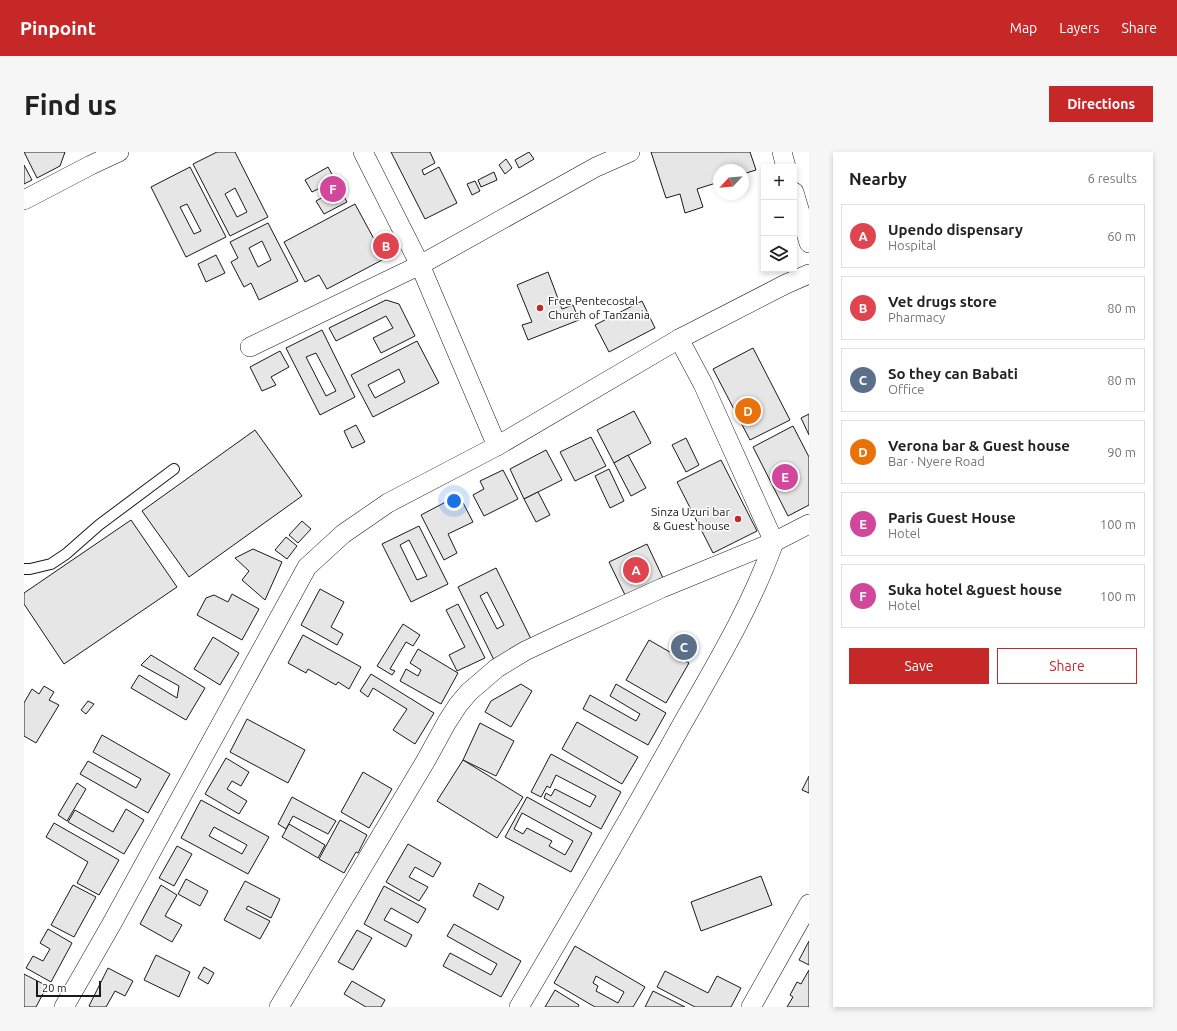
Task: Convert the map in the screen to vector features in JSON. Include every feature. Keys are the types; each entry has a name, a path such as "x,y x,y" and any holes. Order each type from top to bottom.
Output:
{"street":[{"path":"24,200 88,158 119,152"},
{"path":"363,152 420,265 497,446"},
{"path":"250,347 420,265 596,168 630,152"},
{"path":"782,152 785,164"},
{"path":"796,200 809,243"},
{"path":"64,1007 112,925 307,567 343,534 388,503 497,446 679,339 786,284 809,274"},
{"path":"519,1007 648,786 723,651 759,581 774,542 703,384 679,339"},
{"path":"279,1007 425,762 447,722 469,692 497,668 525,651 662,588 774,542 809,524"},
{"path":"751,1007 809,904"}],"lane":[{"path":"24,569 51,564 66,554 99,525 174,469"}],"building":[{"path":"24,152 65,152 60,166 37,178"},
{"path":"217,152 235,152 268,217 230,236 193,164","holes":["235,188 247,212 237,217 225,194"]},
{"path":"391,152 430,152 435,163 422,170 424,175 439,167 457,203 425,219"},
{"path":"529,152 534,159 519,168 515,160"},
{"path":"651,152 750,152 756,170 749,172 749,164 713,164 713,184 697,189 703,207 685,213 680,194 666,198"},
{"path":"506,159 512,168 505,174 499,165"},
{"path":"24,165 32,180 24,184"},
{"path":"190,167 226,237 186,257 151,187","holes":["187,204 201,231 194,234 180,207"]},
{"path":"328,167 347,202 324,214 316,201 327,195 322,187 312,192 305,180"},
{"path":"494,172 497,180 481,187 478,180"},
{"path":"475,181 480,191 472,195 467,184"},
{"path":"355,204 374,239 381,235 389,250 382,254 384,259 327,289 319,275 305,282 284,242"},
{"path":"268,223 298,281 259,300 251,283 244,287 231,262 238,258 230,242","holes":["262,241 271,260 258,267 249,248"]},
{"path":"216,255 225,273 206,282 198,264"},
{"path":"548,272 562,309 573,305 579,320 528,340 522,325 532,322 517,285"},
{"path":"386,300 399,304 415,336 381,353 373,338 393,328 386,316 336,341 329,328"},
{"path":"642,301 655,328 609,352 595,325"},
{"path":"322,330 355,397 320,415 286,348","holes":["316,353 336,391 326,396 306,357"]},
{"path":"417,341 439,383 373,417 351,375","holes":["399,369 405,382 375,398 368,385"]},
{"path":"753,348 790,420 750,440 713,369"},
{"path":"280,351 289,367 271,377 276,385 262,391 250,367"},
{"path":"634,411 651,443 614,463 597,430"},
{"path":"809,414 809,435 801,418"},
{"path":"356,425 365,442 352,448 344,431"},
{"path":"793,426 809,457 809,505 788,516 753,447"},
{"path":"255,430 302,496 189,577 142,511"},
{"path":"591,437 606,466 575,481 560,452"},
{"path":"686,438 699,465 686,472 672,445"},
{"path":"546,450 562,480 524,499 510,469"},
{"path":"628,455 646,488 631,496 614,463"},
{"path":"721,460 757,531 713,553 677,482"},
{"path":"609,469 624,501 610,508 595,476"},
{"path":"503,470 518,499 484,516 473,495 484,489 480,481"},
{"path":"538,492 550,515 536,522 524,499"},
{"path":"459,495 473,522 448,534 457,553 444,560 421,515"},
{"path":"131,520 177,587 64,664 24,604 24,593"},
{"path":"302,521 311,529 298,543 289,535"},
{"path":"419,526 448,584 411,602 382,544","holes":["409,540 427,576 417,580 400,545"]},
{"path":"286,537 297,546 287,559 275,550"},
{"path":"647,544 663,578 625,595 609,562"},
{"path":"253,549 282,562 265,600 242,580 249,571 235,558"},
{"path":"496,568 532,641 494,660 458,587","holes":["487,592 504,625 497,629 480,596"]},
{"path":"320,589 344,602 331,627 343,634 337,645 301,625"},
{"path":"232,594 259,609 242,640 197,615 206,598 214,595 228,602"},
{"path":"458,604 485,658 457,671 449,655 465,647 446,610"},
{"path":"403,624 420,635 413,646 406,642 390,669 395,671 392,675 377,666"},
{"path":"303,635 361,667 349,689 338,682 336,685 308,669 306,673 288,663"},
{"path":"213,637 239,653 220,685 194,669"},
{"path":"649,640 689,663 666,703 626,680"},
{"path":"418,649 458,673 441,704 400,681 406,669 418,676 421,670 410,663"},
{"path":"151,655 205,688 186,720 131,688 139,675 177,698 179,686 141,665"},
{"path":"371,674 434,713 415,744 393,730 407,709 373,688 368,697 360,691"},
{"path":"521,684 532,691 511,727 485,712 491,701"},
{"path":"616,684 666,713 648,745 583,709 590,695 636,721 640,714 610,696"},
{"path":"44,686 54,692 49,700 59,705 36,743 24,736 24,703 32,689 39,694"},
{"path":"88,701 94,704 86,714 81,710"},
{"path":"247,719 305,750 288,783 230,752"},
{"path":"577,722 638,757 622,784 562,749"},
{"path":"480,723 514,741 496,776 463,760"},
{"path":"102,735 170,774 148,813 80,774 88,761 136,788 141,779 93,752"},
{"path":"551,754 621,792 601,829 544,798 546,793 551,796 555,789 590,807 596,796 556,775 550,788 547,786 541,797 531,792"},
{"path":"226,758 249,772 241,786 232,781 227,789 247,801 239,814 205,794"},
{"path":"463,760 523,797 497,838 437,801"},
{"path":"363,772 392,789 369,828 341,812"},
{"path":"809,776 809,793 802,790"},
{"path":"77,783 86,789 67,821 58,815"},
{"path":"292,797 336,821 328,834 293,816 286,829 278,824"},
{"path":"527,797 592,833 571,872 505,837","holes":["522,813 573,841 565,855 549,846 552,841 527,828 523,834 514,829"]},
{"path":"201,800 269,837 248,874 181,838","holes":["214,827 247,845 242,854 209,836"]},
{"path":"126,809 144,820 124,854 68,822 75,810 113,832"},
{"path":"340,820 367,835 358,853 356,852 344,873 319,859"},
{"path":"54,823 119,860 99,895 77,883 88,862 46,837"},
{"path":"289,824 325,845 318,858 282,837"},
{"path":"408,844 441,863 433,877 415,867 409,877 428,887 419,901 386,882"},
{"path":"177,846 192,854 174,886 159,878"},
{"path":"761,876 772,905 701,931 691,902"},
{"path":"186,879 208,891 200,906 178,894"},
{"path":"245,881 280,899 271,918 248,906 246,909 270,921 260,939 224,920"},
{"path":"479,883 504,897 498,910 473,896"},
{"path":"73,885 96,897 74,937 51,925"},
{"path":"161,885 177,895 165,916 182,925 172,942 140,924"},
{"path":"384,886 426,909 418,923 391,908 384,920 412,935 406,947 364,924"},
{"path":"454,924 521,961 501,997 443,966 450,953 491,975 497,964 447,936"},
{"path":"48,929 72,943 51,982 26,968 33,956 43,961 50,949 40,943"},
{"path":"357,930 372,938 353,970 338,962"},
{"path":"809,941 809,965 799,960"},
{"path":"575,946 645,987 633,1007 595,1007 554,983","holes":["596,976 624,992 618,1003 596,991 598,986 593,983"]},
{"path":"156,955 190,972 179,997 144,980"},
{"path":"204,967 214,973 208,984 198,978"},
{"path":"108,968 133,981 125,996 115,991 106,1007 91,1007 89,1006"},
{"path":"809,970 809,1007 787,1007 793,997 790,995 797,982 801,984"},
{"path":"665,971 708,993 717,976 741,988 731,1007 695,1007 657,987"},
{"path":"24,974 47,986 36,1007 24,1007"},
{"path":"352,981 385,1000 381,1007 366,1007 344,994"},
{"path":"555,990 579,1005 578,1007 545,1007"},
{"path":"653,991 685,1007 645,1007"}],"place":[{"name":"Suka hotel &guest house","path":"333,189"},
{"name":"Vet drugs store","path":"386,246"},
{"name":"Free Pentecostal Church of Tanzania","path":"540,308"},
{"name":"Verona bar & Guest house","path":"748,411"},
{"name":"Paris Guest House","path":"785,477"},
{"name":"Sinza Uzuri bar & Guest house","path":"738,519"},
{"name":"Upendo dispensary","path":"636,570"},
{"name":"So they can Babati","path":"684,647"}]}
